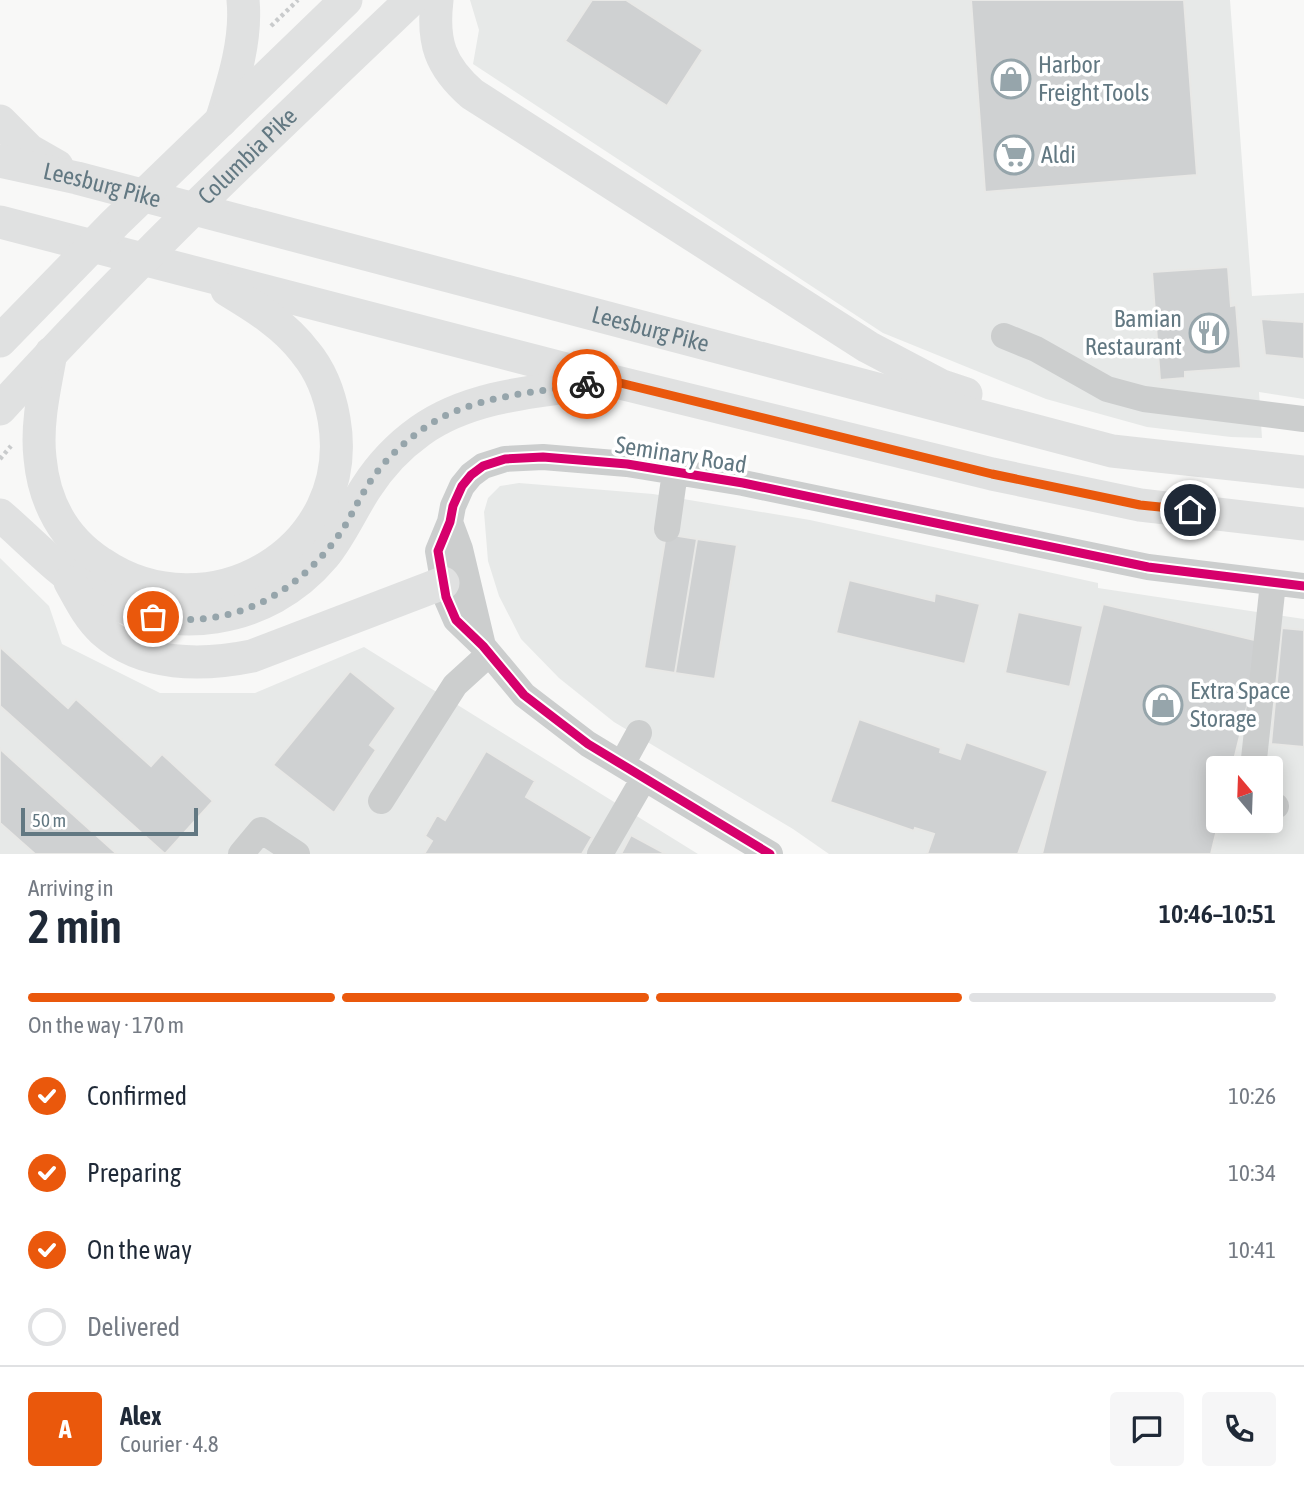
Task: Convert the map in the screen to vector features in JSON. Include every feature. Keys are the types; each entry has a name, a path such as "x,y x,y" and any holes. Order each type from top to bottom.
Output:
{"main road":[{"path":"221,122 238,60 243,0"},
{"name":"Columbia Pike","path":"0,409 165,236 411,0"},
{"path":"437,0 436,28 441,57 452,76 472,94 867,347 942,386 1013,410 1112,451"},
{"path":"336,3 347,47 344,64"},
{"name":"Columbia Pike","path":"0,341 115,223 221,122 336,3"},
{"name":"Leesburg Pike","path":"0,121 10,159 77,178 1112,451 1304,472"},
{"path":"0,222 612,381 992,474 1140,505 1304,524"},
{"path":"51,353 43,403 39,456 44,486 51,505 68,534 92,557 114,572 167,590 195,591 217,588 236,583 262,570 286,554 306,533 321,511 331,485 336,458 336,433 331,405 321,378 305,351 266,314 198,272"},
{"path":"0,515 90,592 118,607 138,614 169,619 207,619 240,612 271,599 290,587 324,556 344,529 366,488 386,462 422,429 451,414 518,394 612,381"},
{"path":"64,571 86,612 104,632 128,647 155,657 191,663 222,662 252,656 443,583"}],"street":[{"path":"1004,336 1036,349 1107,390 1144,390 1304,419"},
{"name":"Seminary Road","path":"770,854 588,744 524,695 456,620 443,583 438,551 450,522 453,506 462,486 471,475 483,466 497,461 543,457 627,464 743,483 841,515 964,541 1304,586"},
{"path":"667,529 675,472"},
{"name":"Seminary Road","path":"450,522 486,650"},
{"path":"1254,756 1273,583"},
{"path":"381,801 455,685 486,650"},
{"path":"600,854 633,771 639,733"},
{"path":"241,854 261,830 297,854"}],"path":[{"path":"269,28 298,0"}],"shaded area":[{"path":"470,0 1230,0 1252,296 1304,293 1304,399 1259,392 1262,438 1147,427 1046,399 883,333 473,64 479,30"},
{"path":"519,483 653,494 810,520 1098,583 1098,588 1304,619 1304,854 829,854 793,829 614,722 559,678 521,639 499,596 488,561 484,512 488,498 500,486"},
{"path":"0,558 49,606 62,644 160,693 255,693 364,647 698,854 0,854"}],"building":[{"path":"592,0 626,0 703,50 667,106 565,41"},
{"path":"971,0 1184,0 1197,175 985,192"},
{"path":"1228,267 1231,306 1236,305 1241,368 1185,372 1185,378 1160,380 1152,272"},
{"path":"1261,319 1304,322 1304,359 1265,355"},
{"path":"666,534 697,539 675,673 644,668"},
{"path":"697,539 737,545 715,679 675,673"},
{"path":"849,580 934,601 935,593 980,604 965,664 836,633"},
{"name":"Extra Space Storage","path":"1103,604 1263,642 1235,756 1206,756 1206,833 1216,833 1211,854 1042,854"},
{"path":"1018,612 1083,626 1070,687 1005,673"},
{"path":"1282,628 1304,630 1304,747 1271,744"},
{"path":"0,647 68,708 76,699 151,766 162,754 213,801 165,854 0,706"},
{"path":"350,671 396,708 370,745 376,750 334,813 273,765"},
{"path":"859,719 941,748 940,752 960,759 966,742 1048,771 1018,854 927,854 934,834 915,828 914,831 830,802"},
{"path":"0,749 117,854 35,854 0,823"},
{"path":"486,751 535,781 526,797 592,837 582,854 424,854 432,841 425,836 437,815 445,820"},
{"path":"631,835 666,854 621,854"}],"cycle path":[{"path":"770,854 588,744 524,695 483,646 456,620 446,597 438,551 450,522 453,506 462,486 471,475 483,466 505,459 543,457 627,464 743,483 1148,567 1304,586"}],"way so far":[{"path":"153,617 207,619 240,612 271,599 299,580 324,556 344,529 366,488 386,462 422,429 451,414 480,404 518,394 587,384"}],"place":[{"name":"Harbor Freight Tools","path":"1011,79"},
{"name":"Aldi","path":"1014,155"},
{"name":"Bamian Restaurant","path":"1209,333"},
{"name":"Extra Space Storage","path":"1163,705"}],"route":[{"path":"587,384 612,381 992,474 1140,505 1190,510"}]}
